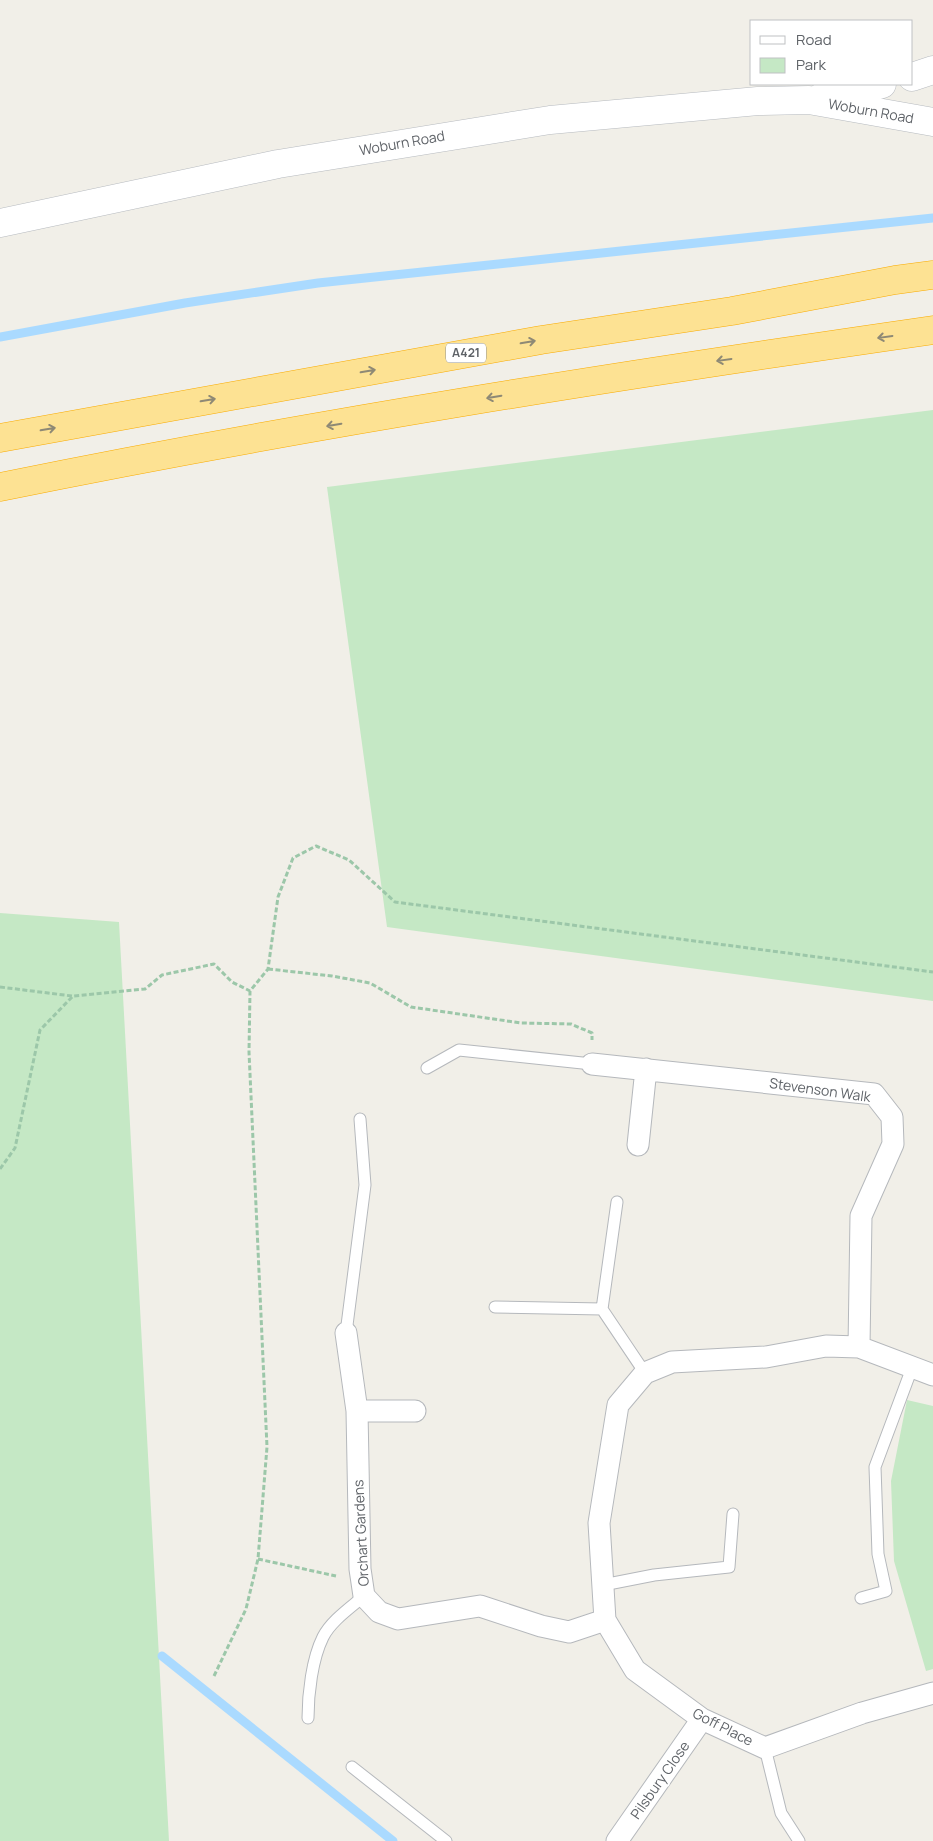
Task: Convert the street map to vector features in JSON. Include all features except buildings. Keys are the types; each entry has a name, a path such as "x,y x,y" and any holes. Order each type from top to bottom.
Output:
{"highway":[{"name":"A421","path":"0,438 541,340 732,311 894,280 933,275"},
{"path":"0,487 162,454 609,378 933,330"}],"street":[{"path":"913,77 933,70"},
{"name":"Woburn Road","path":"809,100 877,85"},
{"name":"Woburn Road","path":"0,223 278,164 439,136 550,120 758,101 809,100 933,122"},
{"name":"Stevenson Walk","path":"592,1064 874,1094 892,1116 893,1144 861,1216 859,1347"},
{"path":"638,1145 646,1069"},
{"name":"Orchart Gardens","path":"346,1333 357,1411 363,1589 379,1612 398,1619 480,1606 541,1626 569,1632 606,1620"},
{"path":"606,1620 599,1524 618,1405 645,1372 672,1362 766,1357 826,1346 859,1347 933,1375"},
{"path":"357,1411 415,1410"},
{"name":"Goff Place","path":"606,1620 635,1670 702,1719 765,1748 862,1713 933,1694"},
{"name":"Pilsbury Close","path":"617,1841 702,1719"}],"lane":[{"path":"427,1068 459,1050 592,1064"},
{"path":"346,1333 365,1185 360,1120"},
{"path":"617,1202 602,1309 645,1372"},
{"path":"495,1307 602,1309"},
{"path":"861,1598 886,1591 878,1554 875,1467 912,1368"},
{"path":"603,1585 654,1575 729,1567 732,1514"},
{"path":"308,1718 308,1694 323,1637 363,1589"},
{"path":"765,1748 781,1813 799,1841"},
{"path":"352,1767 446,1841"}],"path":[{"path":"214,1676 246,1609 258,1559 267,1447 249,1052 250,991 268,969 278,897 293,858 316,846 349,860 395,902 933,972"},
{"path":"0,988 73,996 145,989 162,975 214,964 232,982 250,991"},
{"path":"268,969 332,976 370,983 411,1007 521,1023 572,1024 592,1033 592,1064"},
{"path":"0,1169 15,1148 40,1030 73,996"},
{"path":"258,1559 363,1589"}],"green space":[{"path":"933,410 933,1001 387,927 327,487"},
{"path":"0,913 119,922 169,1841 0,1841"},
{"path":"907,1400 933,1406 933,1669 926,1671 894,1561 891,1481"}],"waterway":[{"path":"0,337 185,303 318,283 933,218"},
{"path":"162,1656 393,1841"}]}
